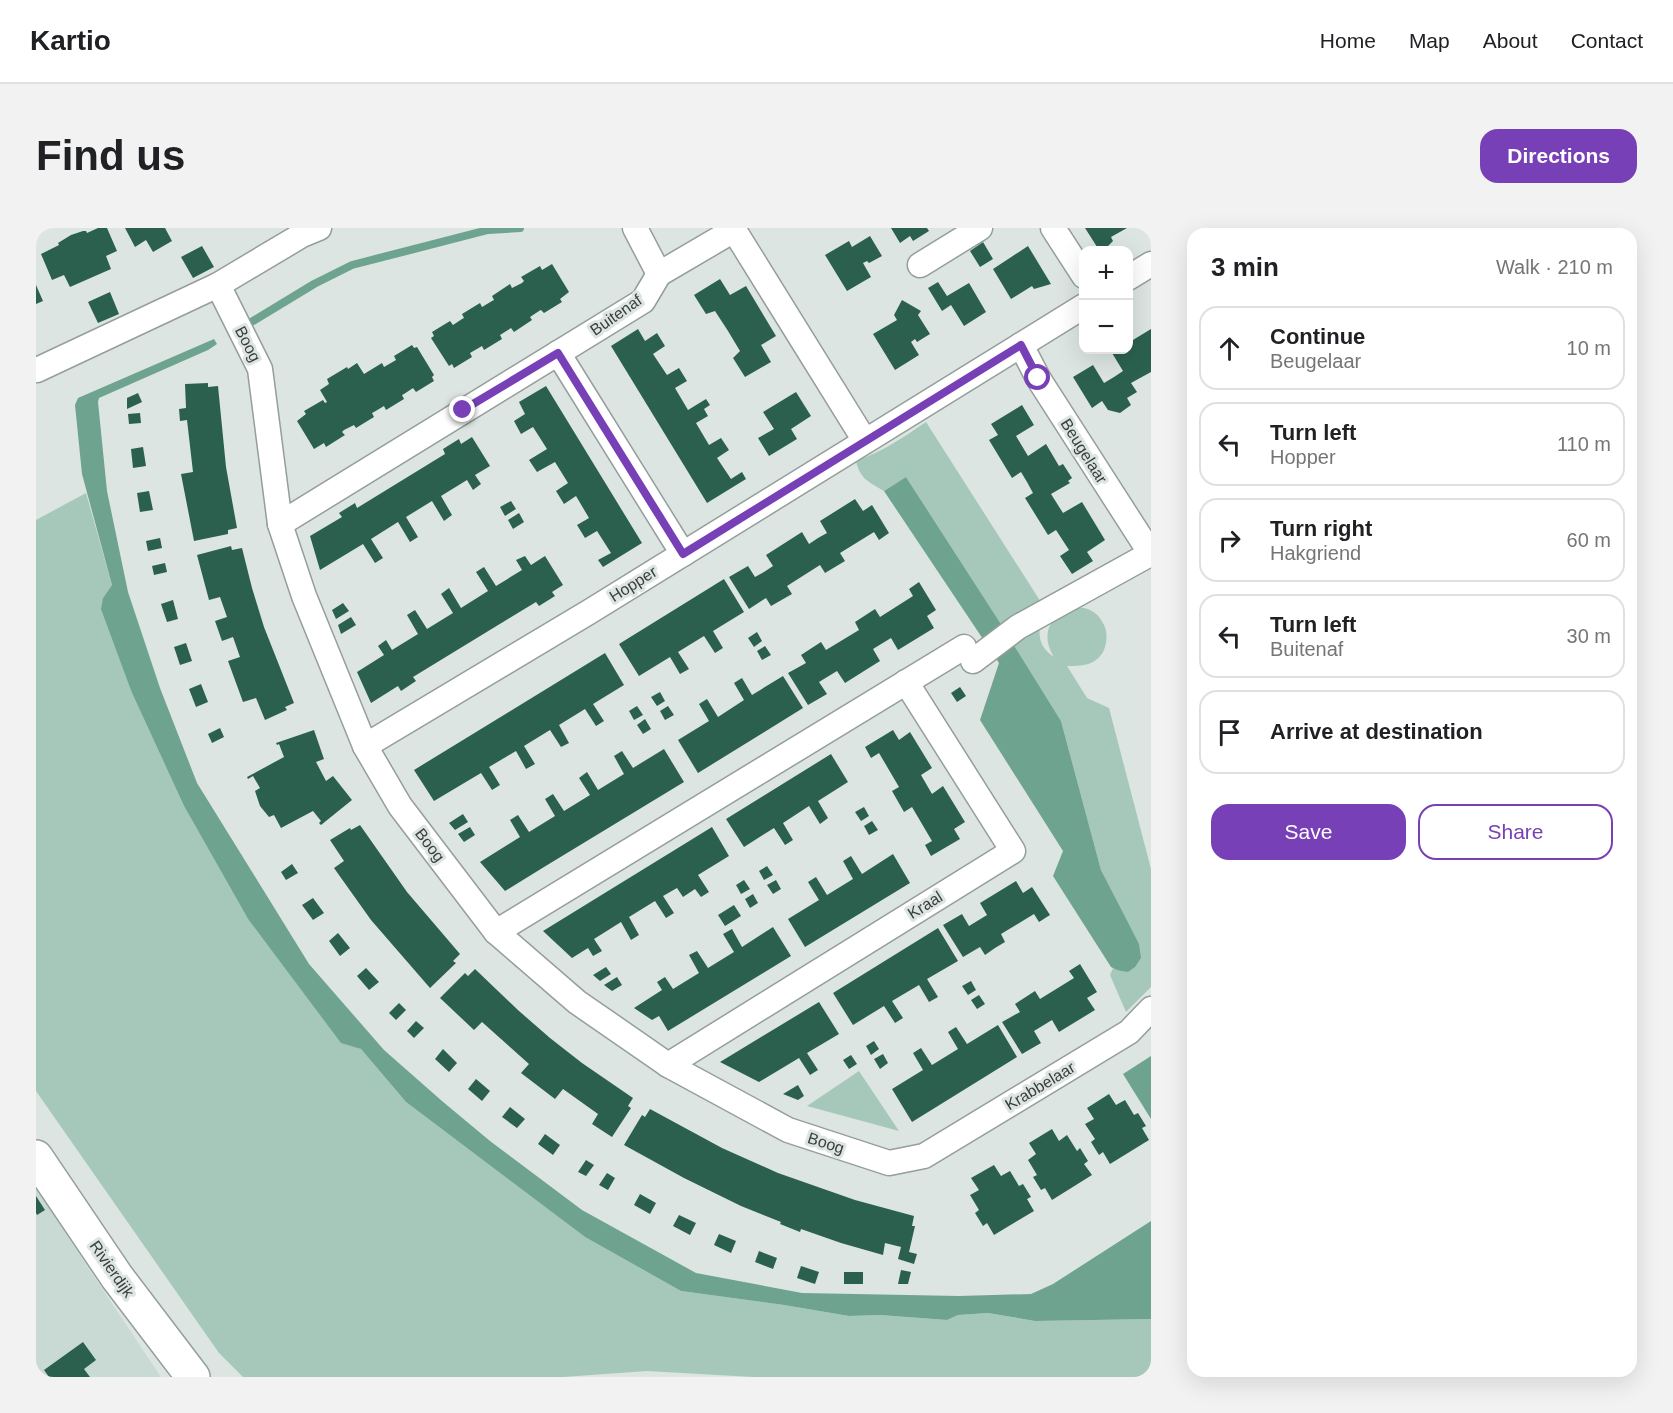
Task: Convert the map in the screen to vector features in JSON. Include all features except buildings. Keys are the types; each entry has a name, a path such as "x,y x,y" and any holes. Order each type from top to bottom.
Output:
{"street":[{"path":"37,370 218,285 302,235 319,228"},
{"path":"635,228 659,274"},
{"path":"920,265 980,228"},
{"path":"1053,228 1079,270"},
{"name":"Buitenaf","path":"280,524 643,301 659,274 734,230 865,441"},
{"path":"1133,275 1151,264"},
{"name":"Boog","path":"218,285 260,369 280,524 304,596 365,746 400,806 496,932 577,1002 668,1065 788,1130 889,1163 924,1156"},
{"name":"Hopper","path":"365,746 683,554 1079,309"},
{"name":"Beugelaar","path":"1021,345 1038,378 1150,554"},
{"path":"558,353 683,554"},
{"path":"496,932 906,682 972,654 1150,554"},
{"name":"Kraal","path":"668,1065 1013,851 906,682"},
{"name":"Krabbelaar","path":"924,1156 1129,1032 1151,1009"},
{"name":"Rivierdijk","path":"36,1157 117,1277 193,1377"}],"shaded area":[{"path":"214,339 217,344 208,350 99,398 107,491 128,592 160,688 197,783 309,964 384,1050 490,1141 582,1210 696,1273 802,1293 959,1296 1031,1294 1053,1284 1151,1221 1151,1319 1035,1321 988,1313 958,1315 947,1320 880,1315 849,1316 681,1291 585,1237 406,1102 361,1049 341,1043 248,919 184,806 132,693 101,609 103,598 112,585 82,474 75,405 78,398"},
{"path":"926,422 1044,607 1040,635 1043,647 1054,657 1048,643 1048,630 1054,619 1074,608 1085,608 1096,614 1104,625 1106,642 1100,657 1087,664 1067,666 1087,698 1109,708 1151,869 1151,987 1126,1012 1110,975 1113,968 1117,970 1116,900 1101,870 1061,721 906,477 884,491 866,479 858,467 856,461 884,449"},
{"path":"906,477 1061,721 1101,870 1139,944 1141,958 1128,972 1111,967 1053,876 1063,851 980,720 999,663 884,491"},
{"path":"86,493 112,585 103,598 132,693 184,806 248,919 341,1042 361,1049 406,1102 585,1237 681,1291 849,1316 880,1315 947,1320 958,1315 988,1313 1035,1321 1151,1319 1151,1377 753,1377 647,1371 563,1377 243,1377 219,1353 36,1091 36,520"},
{"path":"1151,1056 1151,1119 1123,1074"},
{"path":"859,1071 899,1131 807,1106"},
{"path":"36,1189 161,1377 36,1377"}],"waterway":[{"path":"253,321 314,284 352,265 488,230 520,228"}],"route":[{"path":"463,410 558,353 683,554 1021,345 1038,378"}]}
